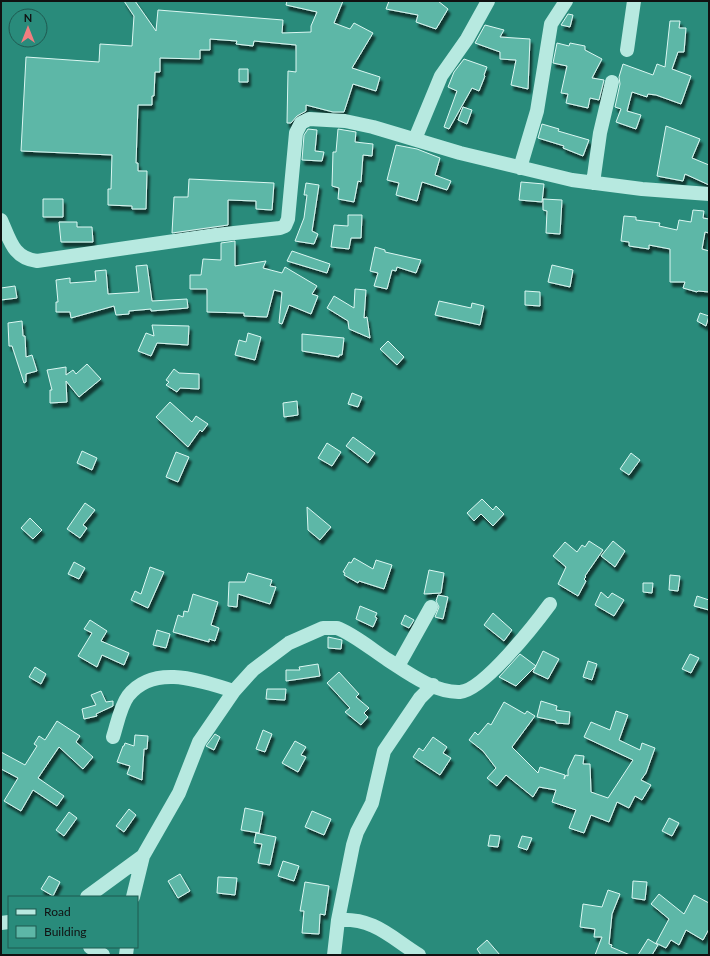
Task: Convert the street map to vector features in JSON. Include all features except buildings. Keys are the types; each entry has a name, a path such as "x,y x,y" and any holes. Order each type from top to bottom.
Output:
{"street":[{"path":"415,139 441,76 467,39 488,1"},
{"path":"520,168 537,111 551,24 566,1"},
{"path":"627,50 634,1"},
{"path":"593,183 600,133 612,82"},
{"path":"1,220 17,254 24,258 38,261 216,235 280,228 285,226 288,219 296,133 301,124 313,119 345,121 520,168 593,183 709,194"},
{"path":"134,896 143,856 179,793 199,742 234,691 253,670 276,651 327,627 343,630 415,677 433,685 459,692 470,689 520,643 550,604"},
{"path":"398,666 431,607"},
{"path":"415,677 420,698"},
{"path":"113,737 127,697 137,687 147,681 162,678 179,678 234,691"},
{"path":"334,955 338,920 353,845 357,832 372,803 384,751 420,698 433,685"},
{"path":"88,896 143,856"},
{"path":"338,920 357,920 373,925 419,955"},
{"path":"92,948 103,955"}]}
